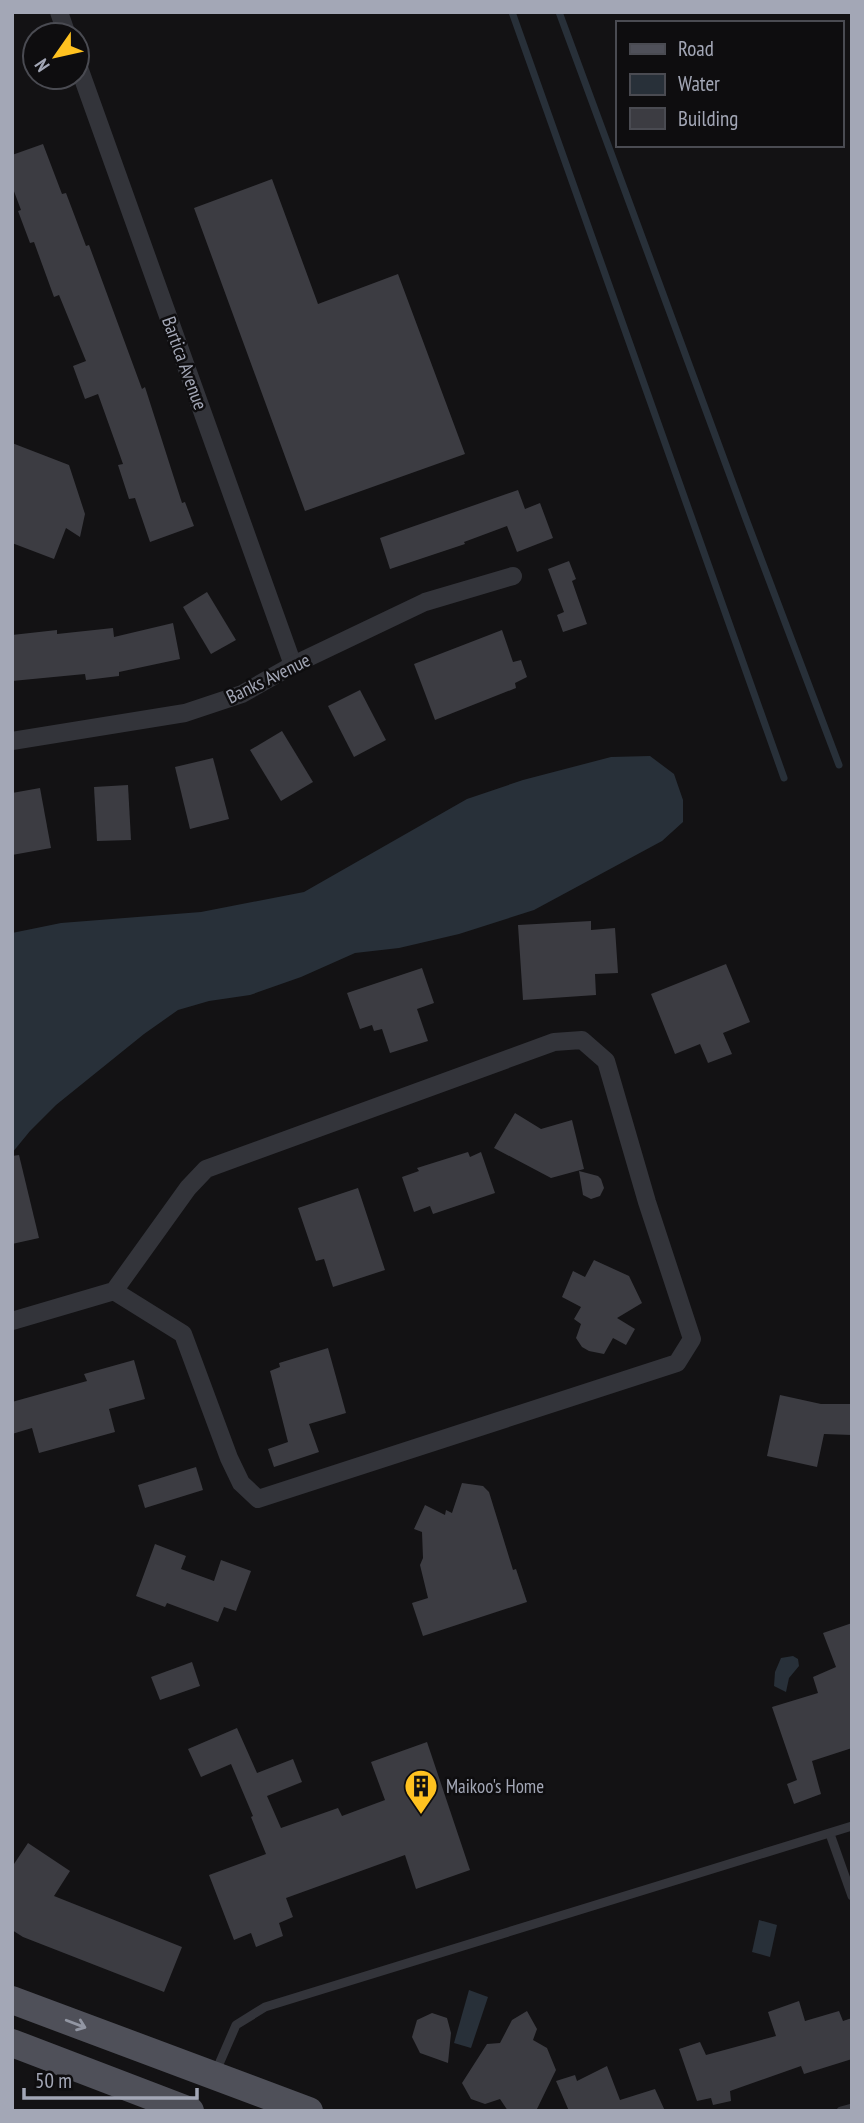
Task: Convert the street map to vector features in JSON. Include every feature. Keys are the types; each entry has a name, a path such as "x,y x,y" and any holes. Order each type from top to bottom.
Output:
{"main road":[{"path":"12,2000 309,2111"},
{"path":"12,2043 190,2111"}],"street":[{"name":"Bartica Avenue","path":"87,91 293,665"},
{"name":"Banks Avenue","path":"12,741 185,713 242,694 293,665 425,602 513,576"},
{"path":"12,1321 114,1291 188,1188 206,1169 554,1042 582,1040 606,1061 647,1202 692,1339 677,1363 258,1499 241,1483 229,1458 183,1334 114,1291"}],"lane":[{"path":"214,2076 236,2025 265,2007 852,1826"},
{"path":"830,1834 852,1896"},
{"path":"841,2111 852,2108"}],"water":[{"path":"650,756 674,774 683,800 683,822 662,841 534,910 459,934 399,948 355,953 301,977 250,995 209,1001 178,1010 56,1105 12,1153 12,933 61,923 201,912 304,892 467,799 523,780 611,757"},
{"path":"793,1656 798,1659 799,1666 789,1678 786,1692 774,1686 775,1672 781,1658"},
{"path":"759,1920 777,1925 770,1957 752,1952"},
{"path":"469,1990 488,1997 471,2048 454,2043"}],"building":[{"path":"43,144 62,194 66,193 86,246 89,245 142,389 145,387 182,503 185,502 194,526 150,542 135,498 129,499 118,465 123,464 98,394 85,399 73,366 86,361 59,295 54,297 34,242 30,243 18,211 21,210 12,186 12,155"},
{"path":"272,179 318,304 398,274 465,454 305,511 194,208"},
{"path":"12,443 69,465 85,514 80,537 66,528 54,559 12,543"},
{"path":"518,490 525,509 540,503 553,538 517,552 507,526 464,542 465,544 390,569 380,538"},
{"path":"569,561 576,579 572,581 587,624 563,632 557,615 564,612 548,569"},
{"path":"207,592 236,640 211,654 183,607"},
{"path":"173,623 180,659 119,672 119,676 86,680 85,674 12,681 12,635 57,630 57,634 113,628 114,637"},
{"path":"502,630 513,662 521,660 527,677 515,683 516,688 435,720 414,664"},
{"path":"360,690 386,740 354,757 328,706"},
{"path":"282,731 313,782 281,801 250,750"},
{"path":"213,758 229,819 190,829 175,767"},
{"path":"128,785 131,840 97,841 94,787"},
{"path":"40,788 51,848 12,855 12,793"},
{"path":"591,921 591,930 615,928 618,973 595,974 596,995 523,1000 518,925"},
{"path":"726,964 750,1022 723,1033 732,1054 708,1063 700,1044 675,1054 651,994"},
{"path":"422,968 434,1003 417,1009 428,1041 390,1053 382,1029 374,1031 372,1025 360,1029 347,993"},
{"path":"515,1113 541,1129 572,1120 584,1169 551,1178 494,1148"},
{"path":"468,1152 470,1157 481,1152 495,1193 433,1214 430,1206 414,1212 402,1177 419,1171 417,1168"},
{"path":"19,1155 39,1238 12,1244 12,1156"},
{"path":"579,1171 601,1179 604,1188 600,1196 591,1199 583,1195"},
{"path":"358,1188 385,1270 333,1287 324,1259 316,1261 298,1208"},
{"path":"594,1260 629,1276 642,1303 617,1318 635,1329 626,1345 613,1338 604,1354 582,1347 576,1338 581,1324 574,1319 581,1307 562,1297 573,1271 585,1277"},
{"path":"328,1348 346,1413 309,1424 319,1452 274,1467 268,1449 288,1442 270,1371 280,1367 279,1363"},
{"path":"134,1360 145,1399 109,1409 115,1432 39,1453 32,1428 12,1434 12,1402 87,1381 84,1374"},
{"path":"780,1395 821,1404 852,1404 852,1435 824,1434 817,1467 767,1456"},
{"path":"196,1467 203,1490 145,1508 138,1485"},
{"path":"462,1483 483,1486 489,1492 513,1570 516,1569 527,1602 423,1636 412,1603 428,1598 420,1565 423,1558 422,1532 414,1529 425,1505 445,1515 446,1510 452,1513"},
{"path":"155,1544 186,1556 181,1569 214,1581 221,1560 251,1571 236,1611 224,1607 218,1622 167,1603 165,1607 136,1596"},
{"path":"852,1623 852,1748 812,1761 821,1794 794,1804 787,1784 797,1780 772,1707 818,1693 813,1677 836,1667 823,1633"},
{"path":"192,1662 200,1686 160,1700 151,1677"},
{"path":"237,1728 257,1773 293,1759 302,1782 267,1796 281,1828 338,1808 342,1816 385,1800 371,1762 427,1742 470,1870 416,1889 405,1855 286,1898 293,1917 279,1923 283,1936 256,1947 251,1933 234,1940 209,1875 266,1854 231,1764 201,1777 188,1749"},
{"path":"28,1843 70,1871 54,1896 182,1947 164,1992 23,1937 12,1930 12,1867"},
{"path":"799,2001 805,2021 839,2011 843,2021 852,2018 852,2059 804,2074 801,2066 730,2091 731,2101 713,2105 711,2098 697,2101 679,2049 700,2042 706,2055 776,2036 768,2012"},
{"path":"527,2011 537,2029 533,2040 547,2048 556,2070 536,2111 508,2111 500,2099 485,2104 471,2099 462,2083 487,2044 500,2043 512,2020"},
{"path":"432,2013 447,2018 451,2033 448,2063 420,2053 412,2037 417,2020"},
{"path":"607,2066 620,2100 655,2089 665,2111 569,2111 556,2081 575,2075 577,2081"}],"waterway":[{"path":"512,12 784,778"},
{"path":"559,12 839,765"}],"place":[{"name":"Maikoo's Home","path":"421,1816"}]}
